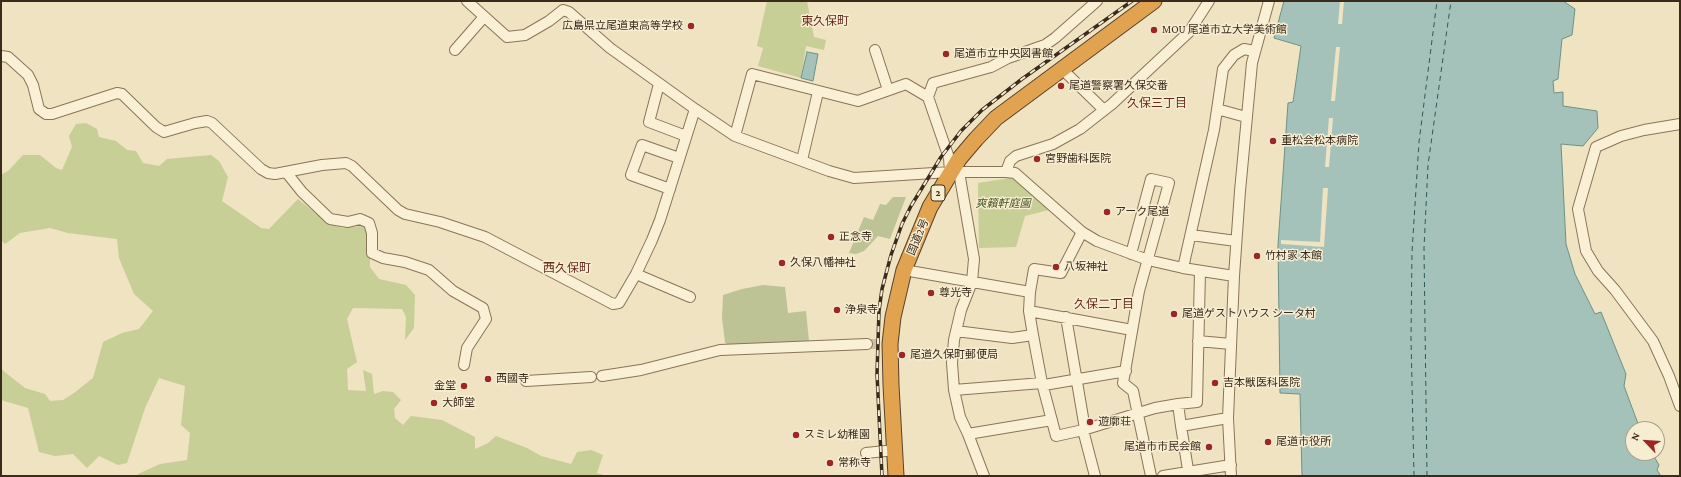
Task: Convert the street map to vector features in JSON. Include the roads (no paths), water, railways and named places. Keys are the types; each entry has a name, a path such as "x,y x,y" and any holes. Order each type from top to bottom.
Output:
{"highway":[{"name":"国道2号","path":"896,476 886,344 904,270 923,222 955,172 959,159 996,118 1063,70 1154,1"}],"street":[{"path":"467,1 483,18 506,38 514,38 525,35 563,10 569,12 610,48 659,84 735,136 829,171 854,178 955,172 1006,172 1018,174 1082,232 1097,241 1148,260 1183,268 1234,276"},
{"path":"984,476 960,417 954,390 952,362 956,331 961,310 972,282 974,259 955,172 928,97 933,83 991,67 1008,58 1046,45 1097,1"},
{"path":"1006,172 1010,161 1016,156 1053,144 1080,129 1104,110 1189,32 1209,1"},
{"path":"1231,476 1228,418 1236,241 1252,63 1254,51 1269,1"},
{"path":"455,50 483,18"},
{"path":"1183,268 1217,109 1223,69 1234,55 1244,49 1254,51"},
{"path":"875,50 888,90"},
{"path":"1,56 8,57 28,75 33,86 39,109 46,114 52,114 112,94 122,94 156,127 164,132 195,123 206,121 212,123 261,169 275,174 330,163 346,163 352,166 398,210 405,214 440,222 485,237 613,304 619,303 636,274 660,220 695,109"},
{"path":"1063,70 1104,110"},
{"path":"735,136 752,74 858,101 906,84 928,97"},
{"path":"659,84 649,122 686,136"},
{"path":"802,160 818,92"},
{"path":"1217,109 1246,117"},
{"path":"1680,124 1644,130 1621,136 1596,147 1578,209 1586,251 1598,271 1654,341 1680,406"},
{"path":"670,189 631,175 642,145 679,158"},
{"path":"286,172 302,192 330,219 348,222 360,220 369,224 372,233 372,253 383,258 405,262 429,270 453,291 483,308 486,319 467,348 464,365"},
{"path":"1131,254 1151,179 1169,183 1139,291 1123,384 1133,391 1151,476"},
{"path":"1082,232 1062,273 1034,269 1030,292 1029,311 1033,335 1056,436 1084,430 1137,414 1178,404 1197,402 1200,271"},
{"path":"1190,235 1236,241"},
{"path":"904,270 1030,292"},
{"path":"636,274 690,297"},
{"path":"1029,311 1132,330"},
{"path":"1066,317 1084,430 1095,476"},
{"path":"956,331 1012,338 1033,335"},
{"path":"1198,342 1231,344"},
{"path":"602,376 641,370 720,350 867,344"},
{"path":"954,390 1043,384 1126,371"},
{"path":"526,381 591,377"},
{"path":"1178,404 1188,474"},
{"path":"1181,426 1228,418"},
{"path":"968,434 1052,420"},
{"path":"866,453 895,450"},
{"path":"1163,476 1188,474 1231,465"}],"water":[{"path":"1284,1 1563,1 1575,9 1572,35 1562,39 1558,79 1553,81 1554,93 1563,92 1563,106 1597,111 1598,128 1583,146 1561,144 1566,244 1575,274 1595,314 1601,312 1626,374 1624,386 1637,421 1625,421 1625,461 1657,461 1659,465 1657,470 1661,476 1302,476 1300,394 1280,393 1278,245 1288,103 1293,102 1301,46 1274,38"},
{"path":"807,52 818,54 813,81 801,78"}],"tunnel":[{"path":"867,344 882,344"}],"railway":[{"path":"882,476 877,374 879,311 882,289 891,255 902,224 911,206 941,157 961,131 982,110 1022,79 1132,1"}],"place":[{"name":"広島県立尾道東高等学校","path":"691,26"},
{"name":"MOU 尾道市立大学美術館","path":"1154,30"},
{"name":"尾道市立中央図書館","path":"946,54"},
{"name":"尾道警察署久保交番","path":"1061,86"},
{"name":"重松会松本病院","path":"1273,141"},
{"name":"宮野歯科医院","path":"1037,159"},
{"name":"アーク尾道","path":"1107,212"},
{"name":"正念寺","path":"831,237"},
{"name":"竹村家 本館","path":"1257,256"},
{"name":"久保八幡神社","path":"782,263"},
{"name":"八坂神社","path":"1056,267"},
{"name":"尊光寺","path":"931,293"},
{"name":"浄泉寺","path":"837,310"},
{"name":"尾道ゲストハウス シータ村","path":"1174,314"},
{"name":"尾道久保町郵便局","path":"902,355"},
{"name":"西國寺","path":"488,379"},
{"name":"吉本獣医科医院","path":"1215,383"},
{"name":"金堂","path":"464,386"},
{"name":"大師堂","path":"434,403"},
{"name":"遊廓荘","path":"1090,422"},
{"name":"スミレ幼稚園","path":"796,435"},
{"name":"尾道市役所","path":"1268,442"},
{"name":"尾道市市民会館","path":"1209,447"},
{"name":"常称寺","path":"830,463"}],"district":[{"name":"東久保町","path":"825,21"},
{"name":"久保三丁目","path":"1157,103"},
{"name":"西久保町","path":"567,268"},
{"name":"久保二丁目","path":"1104,304"}],"park label":[{"name":"爽籟軒庭園","path":"1003,204"}]}
